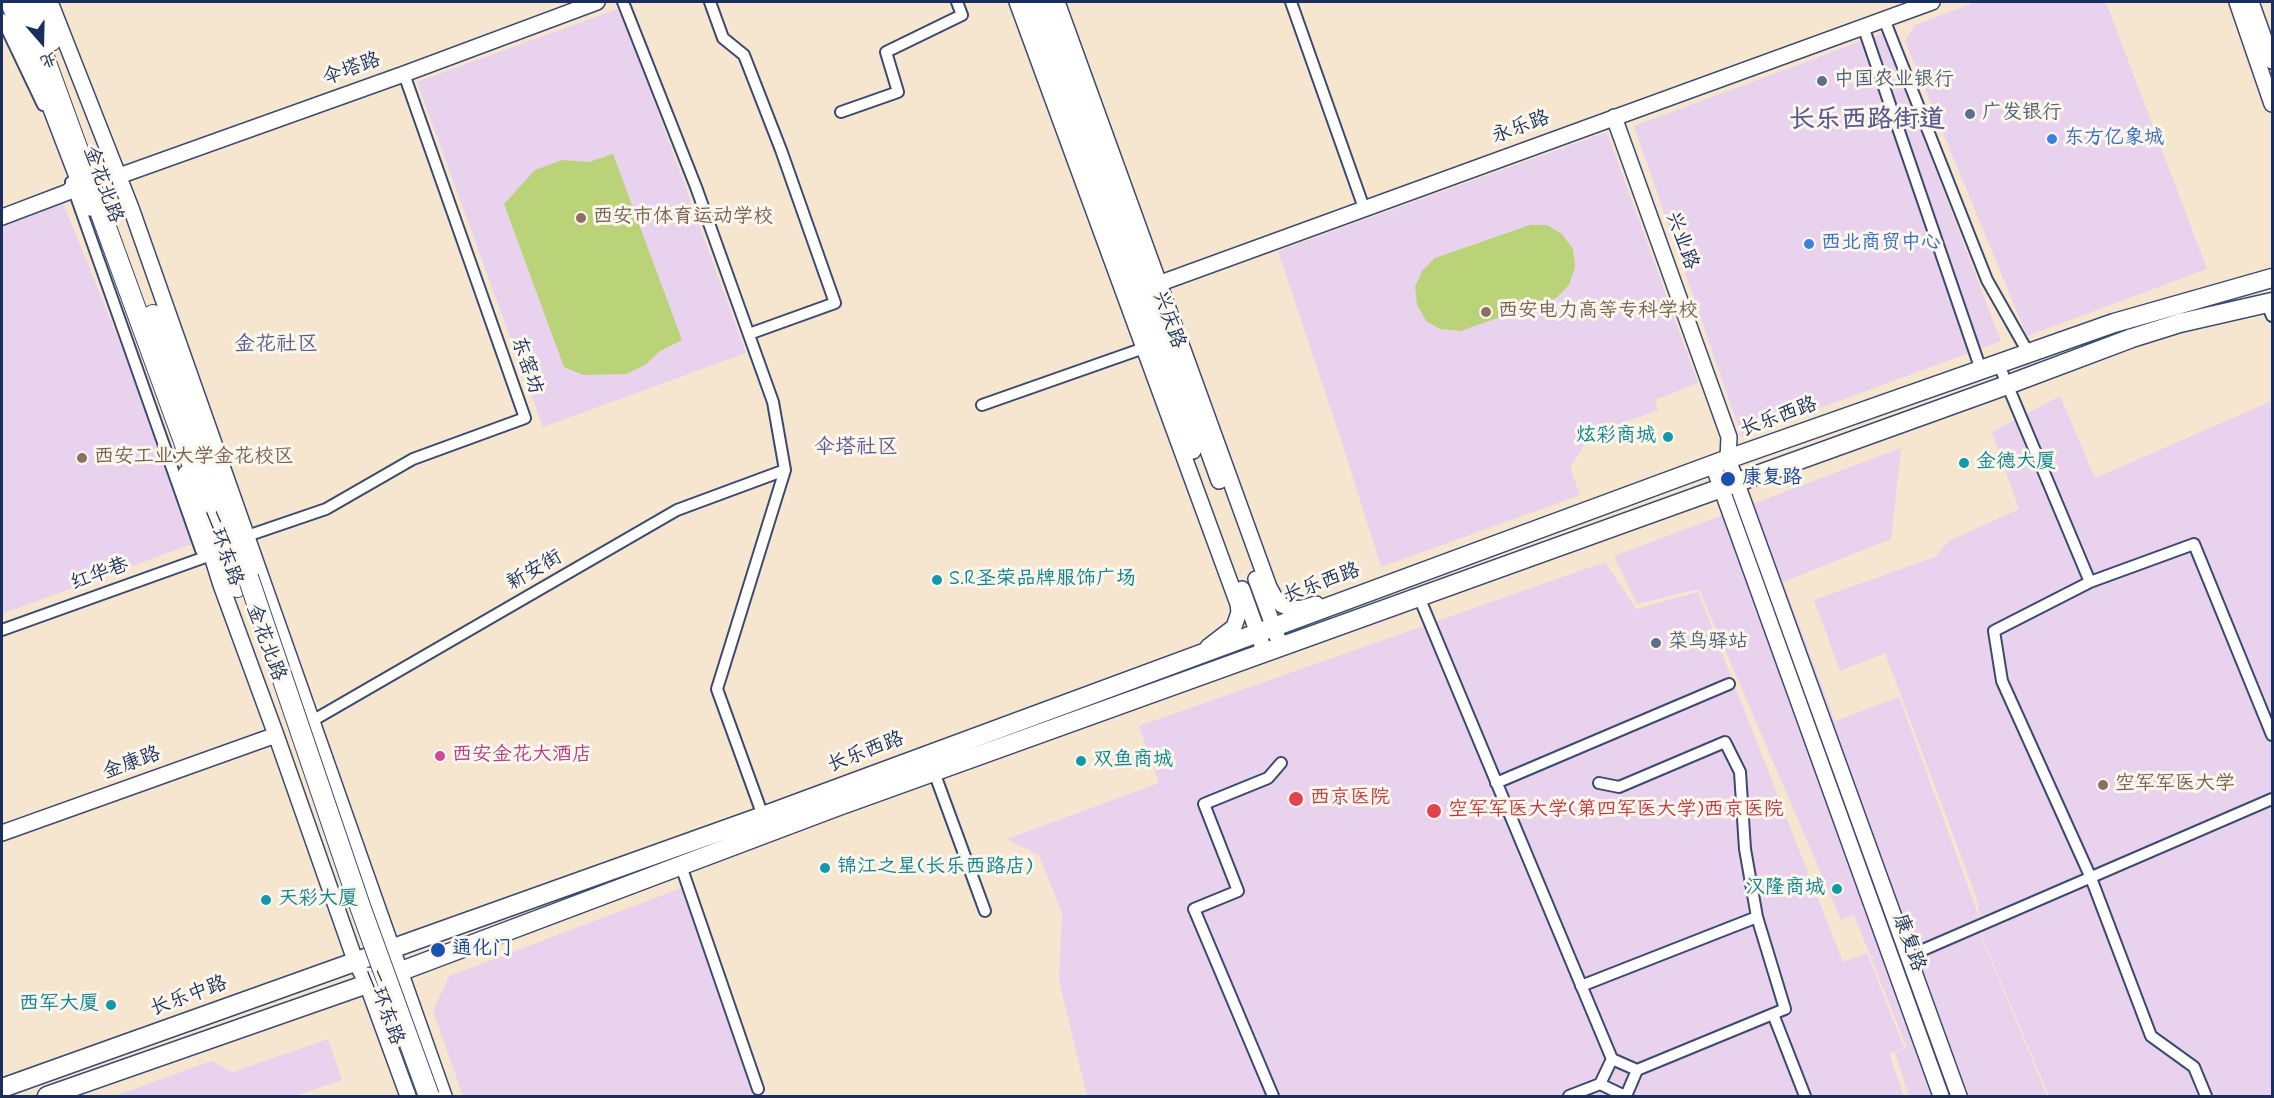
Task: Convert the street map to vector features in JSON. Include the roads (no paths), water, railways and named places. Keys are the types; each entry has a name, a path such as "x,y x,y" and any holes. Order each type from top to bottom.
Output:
{"highway":[{"path":"10,2 46,43"},
{"name":"二环东路","path":"24,2 46,43 429,1096"},
{"name":"二环东路","path":"37,2 46,43 208,512 242,582 369,968 416,1096"},
{"path":"43,2 46,43"},
{"path":"208,512 211,555"},
{"path":"242,582 247,536"}],"main road":[{"name":"金花北路","path":"10,2 190,485 211,555 355,960 367,984 408,1096"},
{"name":"金花北路","path":"50,2 119,176 444,1096"},
{"name":"伞塔路","path":"119,176 597,2"},
{"path":"1017,2 1275,598 1282,605 1291,609 1355,596"},
{"name":"兴庆路","path":"1032,2 1255,576 1265,629"},
{"name":"兴庆路","path":"1045,2 1142,289 1273,650"},
{"path":"1057,2 1142,289 1144,348 1239,612 1234,627 1225,636 1194,655"},
{"name":"永乐路","path":"1142,289 1932,2"},
{"path":"2237,2 2272,104"},
{"path":"2251,2 2267,26 2272,61"},
{"name":"兴业路","path":"1614,117 1729,437 1720,462 1728,485"},
{"path":"2,217 68,192 76,184"},
{"name":"长乐西路","path":"392,947 763,816 1720,462 2114,323 2272,278"},
{"name":"长乐西路","path":"400,972 934,772 2007,386 2132,338 2180,323 2271,307"},
{"name":"康复路","path":"1728,485 1941,1096"},
{"name":"康复路","path":"1728,485 1959,1096"},
{"path":"1255,576 1256,551"},
{"name":"金康路","path":"2,833 276,735"},
{"name":"长乐中路","path":"2,1088 392,947"},
{"path":"47,1096 400,972"}],"street":[{"path":"623,2 696,188 773,402 785,470 717,690 763,816"},
{"path":"710,2 723,38 744,55 781,150 835,303 749,334"},
{"path":"841,112 898,92 886,52 962,15 957,2"},
{"path":"1291,2 1364,208"},
{"path":"2,19 48,116 76,184"},
{"path":"1884,19 1987,280 2029,354"},
{"path":"1863,26 1981,370"},
{"name":"东窑坊","path":"247,536 327,509 413,459 525,418 404,74"},
{"path":"982,405 1144,348"},
{"path":"1999,365 2090,582"},
{"name":"新安街","path":"312,721 677,510 785,470"},
{"path":"2206,1096 2194,1067 2151,1036 2091,878 2002,681 1994,631 2090,582 2194,544 2272,735"},
{"name":"红华巷","path":"2,630 211,555"},
{"path":"1419,597 1612,1059 1637,1070"},
{"path":"1496,783 1729,684"},
{"path":"1599,783 1619,787 1725,742 1740,772 1745,849 1757,917 1785,1009 1637,1070 1625,1096 1600,1084"},
{"path":"1273,1096 1194,909 1238,891 1204,804 1268,778 1281,763"},
{"path":"934,772 985,911"},
{"path":"1925,949 2272,799"},
{"path":"681,866 758,1089"},
{"path":"1581,986 1757,917"},
{"path":"1773,1014 1805,1096"},
{"path":"1569,1096 1600,1084 1612,1059"}],"place":[{"name":"中国农业银行","path":"1822,81"},
{"name":"广发银行","path":"1970,114"},
{"name":"东方亿象城","path":"2052,139"},
{"name":"西安市体育运动学校","path":"581,218"},
{"name":"西北商贸中心","path":"1809,244"},
{"name":"西安电力高等专科学校","path":"1486,312"},
{"name":"炫彩商城","path":"1668,437"},
{"name":"西安工业大学金花校区","path":"82,458"},
{"name":"金德大厦","path":"1964,463"},
{"name":"康复路","path":"1728,479"},
{"name":"S.R圣荣品牌服饰广场","path":"937,580"},
{"name":"菜鸟驿站","path":"1656,643"},
{"name":"西安金花大酒店","path":"440,756"},
{"name":"双鱼商城","path":"1081,761"},
{"name":"空军军医大学","path":"2103,785"},
{"name":"西京医院","path":"1296,799"},
{"name":"空军军医大学(第四军医大学)西京医院","path":"1434,811"},
{"name":"锦江之星(长乐西路店)","path":"825,868"},
{"name":"汉隆商城","path":"1837,889"},
{"name":"天彩大厦","path":"266,900"},
{"name":"通化门","path":"438,950"},
{"name":"西军大厦","path":"111,1005"}],"district":[{"name":"长乐西路街道","path":"1867,122"},
{"name":"金花社区","path":"276,346"},
{"name":"伞塔社区","path":"856,449"}]}
